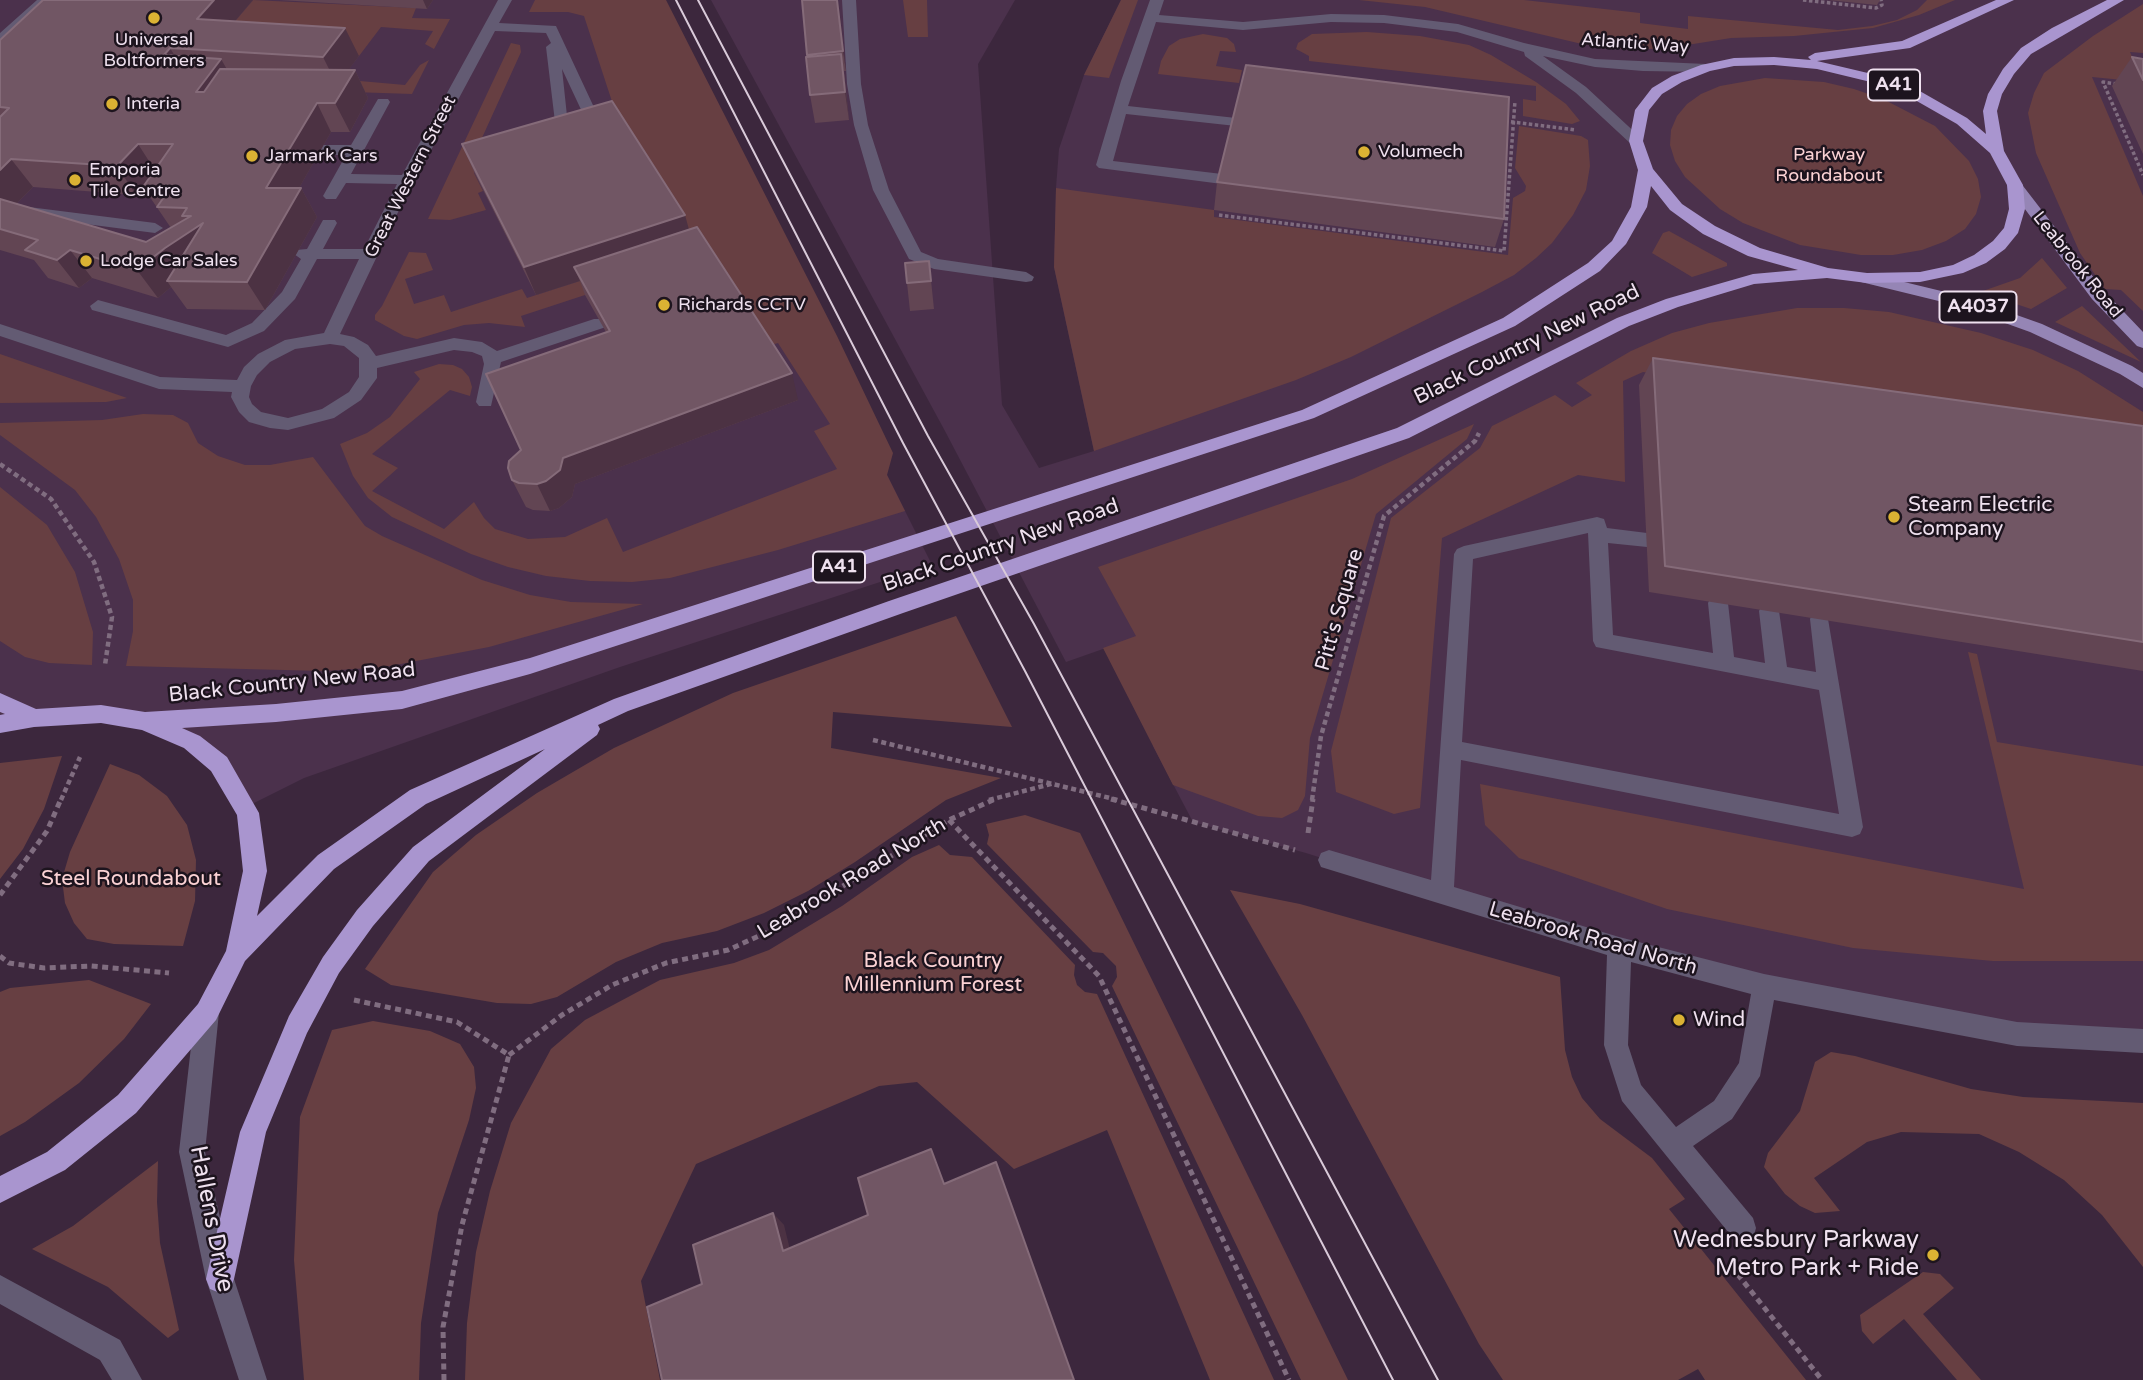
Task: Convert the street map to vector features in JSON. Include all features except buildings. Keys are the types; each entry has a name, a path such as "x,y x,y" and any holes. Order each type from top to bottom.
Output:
{"highway":[{"name":"A41","path":"1636,141 1642,110 1657,92 1677,79 1706,68 1734,62 1860,53 1905,46 2007,0"},
{"name":"A41","path":"1996,152 1990,111 1995,94 2008,72 2026,51 2057,31 2117,0"},
{"name":"A41","path":"1774,61 1818,65 1856,73 1903,89 1962,121 1996,152 2015,185"},
{"path":"1636,141 1646,170 1676,207 1709,230 1754,252 1826,273 1867,278 1920,276 1957,269 1980,259 1999,245 2012,229 2018,209 2015,185"},
{"name":"Black Country New Road","path":"145,722 276,713 402,700 570,653 1308,414 1509,322 1594,267 1618,244 1639,206 1646,170"},
{"name":"Black Country New Road","path":"237,953 326,862 418,797 621,705 896,607 1403,433 1536,369 1623,322 1672,303 1753,279 1826,273"},
{"path":"0,702 34,718"},
{"path":"220,1279 253,1132 298,1025 331,965 365,918 421,854 621,705"},
{"path":"0,724 34,718 101,714 145,722 192,742 219,764 248,813 256,871 237,953 207,1012 127,1104 56,1161 0,1190"}],"main road":[{"name":"Leabrook Road","path":"2015,185 2098,296 2143,342"},
{"name":"A4037","path":"1867,278 1960,301 2036,328 2126,370 2143,382"}],"street":[{"path":"0,42 47,0 63,1"},
{"name":"Great Western Street","path":"493,23 497,0"},
{"name":"Great Western Street","path":"330,338 408,180 505,0"},
{"path":"849,0 854,84 865,138 881,190 915,256 934,264 1026,277"},
{"path":"1157,0 1128,81 1104,165 1222,179"},
{"name":"Atlantic Way","path":"1151,18 1243,26 1331,18 1384,19 1458,28 1521,47 1595,63 1643,68 1706,68"},
{"path":"493,23 551,29"},
{"path":"551,29 600,135"},
{"path":"551,29 564,146"},
{"path":"0,42 22,45"},
{"name":"Atlantic Way","path":"1521,47 1581,90 1636,141"},
{"path":"331,196 383,102"},
{"path":"1120,108 1236,122"},
{"path":"320,150 357,149"},
{"path":"341,178 408,180"},
{"path":"0,230 21,211 155,228"},
{"path":"98,306 229,341 258,327 289,295 304,254 329,223"},
{"path":"304,254 371,254"},
{"path":"492,359 600,323"},
{"path":"0,330 159,383 242,386"},
{"path":"330,338 348,341 362,349 368,358 368,378 355,396 328,414 303,422 270,422 255,417 245,408 240,397 250,371 277,350 313,339 330,338"},
{"path":"369,365 454,344 476,346 489,353 492,359 485,402"},
{"path":"1442,896 1464,554 1597,524 1603,641 1828,682"},
{"path":"1598,534 1647,540"},
{"path":"1718,603 1724,663"},
{"path":"1769,611 1777,673"},
{"path":"1451,749 1852,827 1820,619"},
{"name":"Leabrook Road North","path":"1329,860 1619,948 1764,986 2017,1034 2143,1041"},
{"path":"1619,948 1616,1045 1631,1092 1743,1228"},
{"path":"1674,1144 1723,1110 1751,1067 1764,986"},
{"name":"Hallens Drive","path":"207,1012 192,1152 220,1279 253,1380"},
{"path":"0,1289 110,1350 128,1380"}],"path":[{"path":"1803,0 1876,8 1882,5 1881,0"},
{"path":"2130,85 2103,82 2143,175"},
{"path":"1219,215 1504,251 1515,101"},
{"path":"1500,121 1581,130"},
{"name":"Pitt's Square","path":"1306,853 1321,736 1384,516 1475,441 1480,430"},
{"path":"0,464 51,499 94,562 112,617 105,665"},
{"path":"873,740 1055,783 1329,860"},
{"path":"0,895 47,831 80,757"},
{"name":"Leabrook Road North","path":"509,1055 562,1015 612,985 666,963 728,950 772,930 949,820 990,800 1055,783"},
{"path":"949,820 1099,976 1289,1380"},
{"path":"0,956 9,963 44,968 92,966 169,973"},
{"path":"348,999 457,1022 509,1055 462,1225 443,1327 444,1380"},
{"path":"1730,1264 1822,1380"}],"shaded area":[{"path":"0,0 598,0 887,475 932,565 620,667 304,778 244,808 219,764 145,721 0,724"},
{"path":"711,0 1015,0 978,64 1002,405 1039,468 1094,451 1054,267 1056,188 1059,149 1084,75 1121,0 2143,0 2143,1041 1764,986 1442,896 1306,853 1193,822 1153,746 1137,637 1066,662 945,431"}],"green space":[{"path":"253,0 416,8 412,18 450,19 434,49 425,44 433,31 381,27 359,56 213,47"},
{"path":"535,0 666,0 837,336 893,453 887,475 905,511 778,550 670,578 632,582 590,581 546,576 471,554 392,517 368,498 353,476 340,444 367,433 390,417 420,379 414,372 439,364 462,369 469,377 472,387 470,396 450,390 372,454 398,468 372,491 444,529 474,502 495,529 528,539 565,537 607,518 623,552 837,469 814,431 830,424 778,343 764,347 585,295 521,316 525,327 489,323 464,325 417,339 404,336 375,320 375,315 409,252 426,253 433,270 405,279 414,304 444,295 451,312 522,289 527,298 692,244 621,129 584,16 568,12 529,12"},
{"path":"903,0 927,0 928,37 908,37"},
{"path":"1121,0 1138,0 1109,78 1084,75"},
{"path":"1359,0 1524,0 1640,13 1640,23 1688,29 1688,16 1838,30 1897,20 1917,10 1927,0 1955,0 1919,15 1873,28 1794,36 1731,38 1668,48 1630,50 1582,44 1425,7"},
{"path":"2143,4 2143,53 2130,52 2143,82 2092,77 2143,196 2143,311 2121,290 2105,289 2080,253 2036,153 2028,113 2044,73 2093,36"},
{"path":"1367,32 1420,36 1469,45 1536,82 1566,104 1580,121 1572,124 1523,116 1523,99 1536,101 1536,86 1309,61 1309,56 1296,49 1298,43 1312,34"},
{"path":"1203,34 1227,38 1234,44 1236,52 1220,51 1216,66 1242,70 1239,83 1158,74 1169,46 1180,39"},
{"path":"511,43 520,45 521,52 476,151 474,173 483,191 478,193 486,210 450,220 428,219"},
{"path":"429,60 412,94 352,92 360,81 405,85 420,65"},
{"name":"Parkway Roundabout","path":"1765,78 1824,82 1854,89 1883,99 1935,126 1969,161 1978,179 1981,197 1976,214 1965,229 1946,241 1922,250 1893,255 1861,255 1800,245 1743,223 1720,209 1685,177 1675,161 1670,145 1671,130 1677,116 1687,104 1701,94 1720,86"},
{"path":"1519,126 1581,136 1588,140 1590,166 1586,190 1573,215 1552,243 1514,275 1351,357 1296,380 1094,451 1054,267 1056,188 1214,210 1214,217 1508,255 1513,198 1525,191 1526,186 1515,168"},
{"path":"1669,231 1727,263 1727,266 1692,277 1652,253 1663,233"},
{"path":"2042,258 2067,288 2031,309 1980,292 2020,278"},
{"path":"2082,306 2141,362 2055,322"},
{"path":"1797,308 1889,312 1981,333 2033,350 2078,371 2143,412 2143,444 1643,372 1623,381 1625,482 1578,475 1442,538 1420,808 1394,814 1336,792 1331,751 1391,518 1480,448 1492,426 1555,395 1572,407 1592,395 1576,383 1631,351 1672,333 1709,323"},
{"path":"0,354 127,398 106,402 0,403"},
{"path":"143,414 173,415 188,423 198,443 218,456 245,465 270,465 313,457 365,526 482,580 530,595 571,602 643,604 489,647 385,667 324,671 126,666 133,631 133,600 119,559 96,517 75,490 0,435 0,423 102,420"},
{"path":"1474,424 1467,439 1376,514 1310,738 1305,796 1298,810 1282,818 1258,816 1173,785 1103,648 1136,636 1098,567 1352,479"},
{"path":"0,487 47,525 75,572 93,632 92,665 49,663 25,657 0,641"},
{"path":"956,616 1012,727 833,712 831,748 1001,778 946,800 855,862 808,891 764,913 717,931 662,943 616,962 557,997 531,1004 497,1003 391,985 365,969 433,872 476,835 537,793 614,748 733,693"},
{"path":"1968,652 1977,654 1997,742 2143,766 2143,961 1993,961 1853,948 1667,909 1519,858 1485,825 1480,784 2024,889"},
{"name":"Steel Roundabout","path":"62,756 44,809 23,849 0,879 0,763"},
{"name":"Steel Roundabout","path":"110,764 139,775 167,796 187,825 196,860 195,901 183,946 114,944 87,939 74,923 65,903 62,879 70,852"},
{"path":"1025,815 1080,833 1348,1380 1301,1380 1112,986 1117,977 1116,966 1103,953 1093,952 987,844 989,835 986,824"},
{"name":"Black Country Millennium Forest","path":"939,845 950,855 972,857 1075,965 1077,985 1085,992 1097,994 1274,1380 1210,1380 1107,1130 1014,1169 917,1082 879,1086 696,1164 641,1281 660,1380 465,1380 467,1323 476,1252 490,1191 511,1123 551,1049 585,1020 660,980 734,963 769,950 842,906 912,857"},
{"path":"1230,890 1300,904 1560,977 1565,1050 1572,1077 1582,1098 1600,1119 1652,1158 1685,1199 1669,1209 1806,1380 1705,1380 1698,1369 1678,1380 1503,1380 1479,1344 1302,1015"},
{"path":"89,980 151,1004 124,1039 79,1083 25,1122 0,1136 0,992 10,988"},
{"path":"373,1021 430,1031 460,1044 474,1067 476,1088 469,1120 438,1213 421,1323 419,1380 304,1380 294,1260 300,1117 332,1030"},
{"path":"1831,1052 1855,1056 1971,1089 2023,1097 2143,1103 2143,1267 2102,1215 2064,1180 2019,1152 1979,1134 1901,1132 1867,1142 1814,1178 1840,1211 1815,1213 1800,1206 1785,1194 1764,1167 1768,1153 1800,1111 1815,1062"},
{"path":"158,1161 160,1243 179,1330 168,1338 108,1287 32,1249 73,1226"},
{"path":"1923,1272 1940,1274 1954,1288 1923,1314 1981,1380 1957,1380 1904,1319 1873,1344 1862,1331 1860,1315"}],"tram line":[{"path":"676,0 903,443 1025,671 1393,1380"},
{"path":"698,0 928,436 1034,624 1438,1380"}],"place":[{"name":"Universal Boltformers","path":"154,18"},
{"name":"Interia","path":"112,104"},
{"name":"Volumech","path":"1364,152"},
{"name":"Jarmark Cars","path":"252,156"},
{"name":"Emporia Tile Centre","path":"75,180"},
{"name":"Lodge Car Sales","path":"86,261"},
{"name":"Richards CCTV","path":"664,305"},
{"name":"Stearn Electric Company","path":"1894,517"},
{"name":"Wind","path":"1679,1020"},
{"name":"Wednesbury Parkway Metro Park + Ride","path":"1933,1255"}]}
